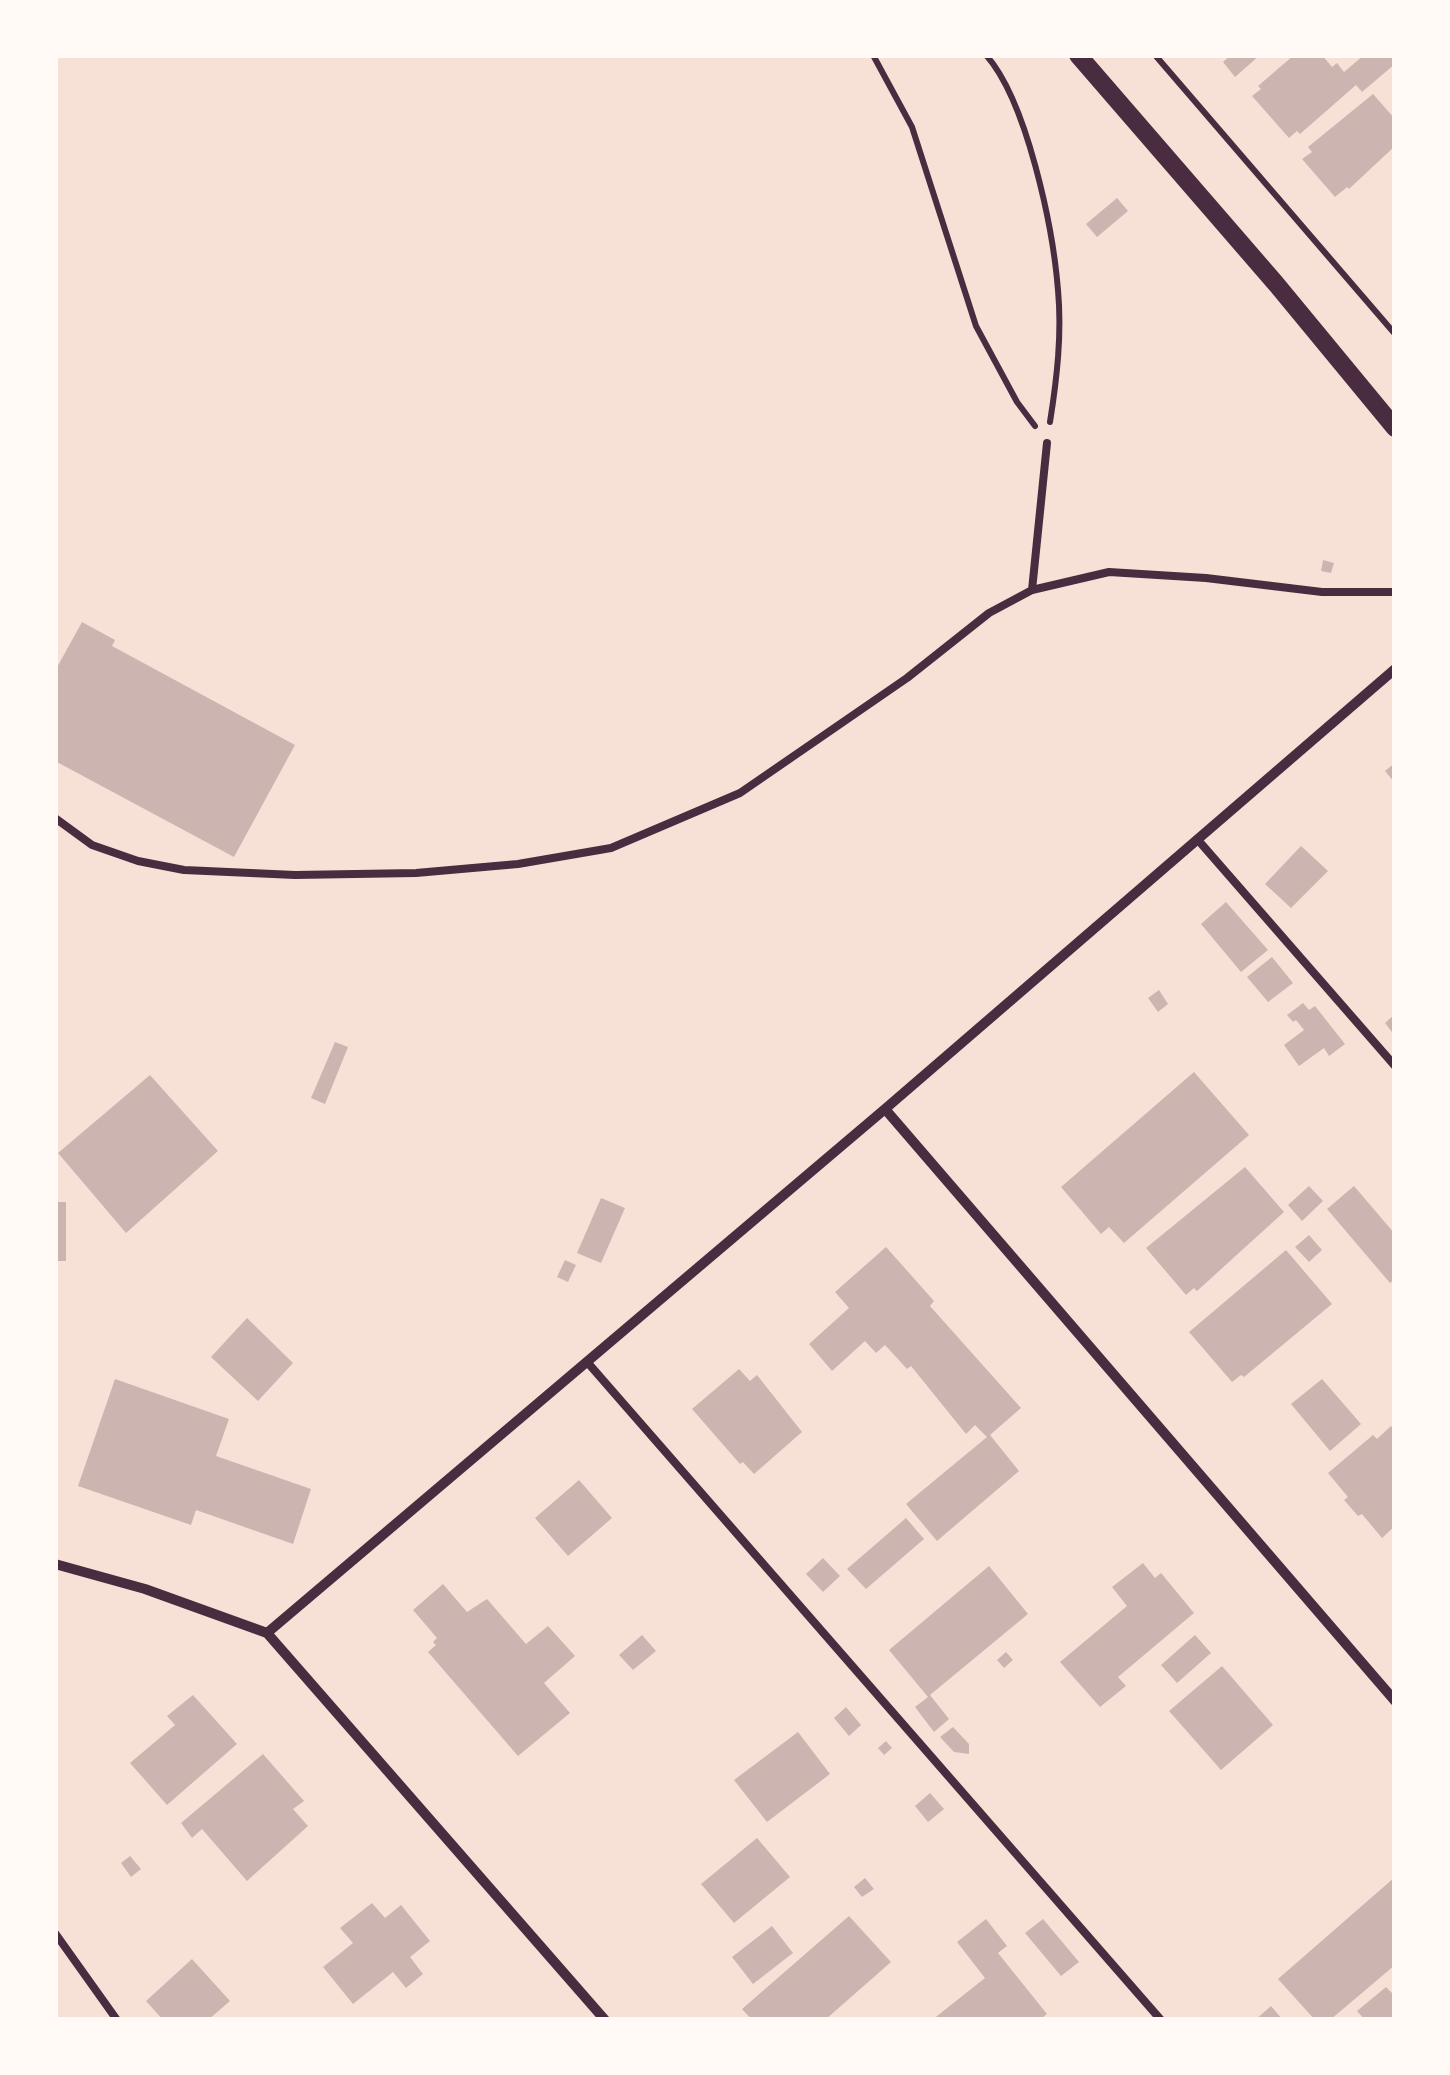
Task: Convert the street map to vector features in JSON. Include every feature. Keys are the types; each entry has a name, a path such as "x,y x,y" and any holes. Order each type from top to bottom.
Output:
{"street":[{"path":"1078,55 1395,428"},
{"path":"267,1633 885,1109 1395,669"},
{"path":"885,1109 1395,1701"},
{"path":"55,1564 145,1589 267,1633 605,2020"}],"lane":[{"path":"1032,590 1047,443"},
{"path":"55,818 92,845 138,861 184,870 416,873 518,864 611,848 740,793 908,678 989,613 1032,590 1109,572 1206,578 1322,592 1395,592"},
{"path":"1198,840 1395,1066"},
{"path":"588,1362 1161,2020"},
{"path":"55,1933 117,2020"}],"path":[{"path":"872,55 912,126 976,326 1017,402 1047,443"},
{"path":"986,55 1011,91 1024,123 1058,288 1060,344 1047,443"},
{"path":"1154,55 1395,334"}],"building":[{"path":"1231,55 1260,55 1235,77 1223,62"},
{"path":"1294,55 1322,55 1332,67 1337,63 1344,72 1364,55 1395,55 1395,64 1362,92 1356,85 1300,134 1297,131 1289,138 1252,96"},
{"path":"1373,94 1395,119 1395,146 1335,197 1302,159 1312,152 1308,147"},
{"path":"1117,198 1128,211 1097,237 1086,224"},
{"path":"1323,560 1334,563 1331,573 1321,571"},
{"path":"82,622 115,640 112,646 295,745 234,857 55,761 55,671"},
{"path":"1395,763 1395,783 1385,771"},
{"path":"1301,846 1328,871 1291,908 1265,884"},
{"path":"1226,902 1268,950 1241,972 1201,924"},
{"path":"1272,957 1293,983 1268,1002 1247,977"},
{"path":"1159,990 1168,1004 1158,1012 1148,998"},
{"path":"1303,1003 1309,1010 1315,1006 1345,1044 1329,1056 1324,1048 1299,1066 1284,1045 1304,1030 1287,1015"},
{"path":"1395,1014 1395,1036 1385,1023"},
{"path":"335,1042 348,1047 325,1104 311,1098"},
{"path":"1194,1072 1249,1135 1124,1243 1109,1227 1101,1234 1061,1187"},
{"path":"150,1075 218,1151 126,1233 58,1153"},
{"path":"1245,1167 1284,1212 1197,1291 1194,1288 1186,1295 1146,1248"},
{"path":"1309,1186 1323,1201 1302,1221 1288,1205"},
{"path":"1354,1186 1395,1234 1395,1279 1390,1283 1327,1209"},
{"path":"601,1198 625,1208 601,1263 577,1253"},
{"path":"55,1202 66,1202 66,1261 55,1261"},
{"path":"1309,1235 1322,1250 1309,1262 1295,1247"},
{"path":"886,1247 934,1301 930,1306 1021,1408 990,1435 1019,1471 937,1541 906,1504 987,1437 975,1425 966,1434 911,1366 907,1369 885,1345 876,1353 865,1341 832,1371 809,1344 849,1308 835,1292"},
{"path":"1286,1250 1332,1304 1244,1377 1232,1382 1189,1332"},
{"path":"565,1260 576,1265 568,1282 557,1277"},
{"path":"247,1318 293,1363 258,1401 211,1357"},
{"path":"739,1369 750,1381 757,1375 802,1432 754,1474 743,1462 740,1464 692,1409"},
{"path":"115,1379 229,1419 216,1456 311,1489 293,1544 196,1510 191,1525 78,1486"},
{"path":"1322,1379 1361,1424 1330,1451 1291,1404"},
{"path":"1391,1426 1395,1430 1395,1526 1382,1538 1344,1500 1348,1497 1328,1473 1373,1435 1377,1439"},
{"path":"579,1480 612,1518 568,1556 535,1518"},
{"path":"906,1518 924,1539 866,1589 847,1569"},
{"path":"823,1558 840,1576 823,1592 806,1574"},
{"path":"1143,1563 1155,1578 1161,1573 1194,1613 1118,1677 1126,1686 1100,1707 1060,1662 1127,1606 1112,1587"},
{"path":"989,1566 1028,1614 930,1695 949,1719 934,1732 915,1707 928,1697 889,1650"},
{"path":"443,1584 467,1612 487,1599 526,1644 548,1626 575,1656 544,1683 570,1713 518,1756 428,1652 437,1638 413,1610"},
{"path":"642,1635 656,1651 633,1670 619,1655"},
{"path":"1195,1635 1211,1653 1177,1683 1161,1665"},
{"path":"1006,1652 1013,1660 1004,1668 997,1660"},
{"path":"1222,1666 1273,1725 1221,1770 1169,1711"},
{"path":"193,1695 237,1744 167,1805 130,1763 175,1725 167,1716"},
{"path":"846,1707 861,1725 849,1736 834,1718"},
{"path":"953,1727 969,1744 969,1754 954,1752 940,1737"},
{"path":"798,1732 830,1774 767,1822 734,1780"},
{"path":"886,1741 892,1748 884,1755 878,1748"},
{"path":"263,1754 304,1801 293,1809 308,1826 247,1881 202,1829 192,1838 181,1823"},
{"path":"930,1793 944,1809 928,1822 915,1806"},
{"path":"757,1838 790,1877 734,1923 701,1884"},
{"path":"130,1856 141,1869 131,1877 121,1863"},
{"path":"1395,1877 1395,1965 1330,2020 1315,2020 1278,1979"},
{"path":"865,1878 874,1889 862,1897 854,1887"},
{"path":"372,1903 385,1918 401,1905 430,1941 410,1957 423,1974 406,1988 393,1972 353,2004 323,1967 353,1943 340,1928"},
{"path":"849,1916 891,1962 825,2020 752,2020 742,2009"},
{"path":"986,1919 1007,1946 998,1953 1047,2014 1039,2020 932,2020 985,1978 957,1942"},
{"path":"1043,1919 1079,1962 1061,1976 1025,1933"},
{"path":"772,1926 793,1953 753,1984 732,1957"},
{"path":"192,1959 230,2001 208,2020 163,2020 146,2001"},
{"path":"1386,1987 1395,1996 1395,2020 1365,2020 1357,2011"},
{"path":"1271,2006 1283,2020 1255,2020"}]}
